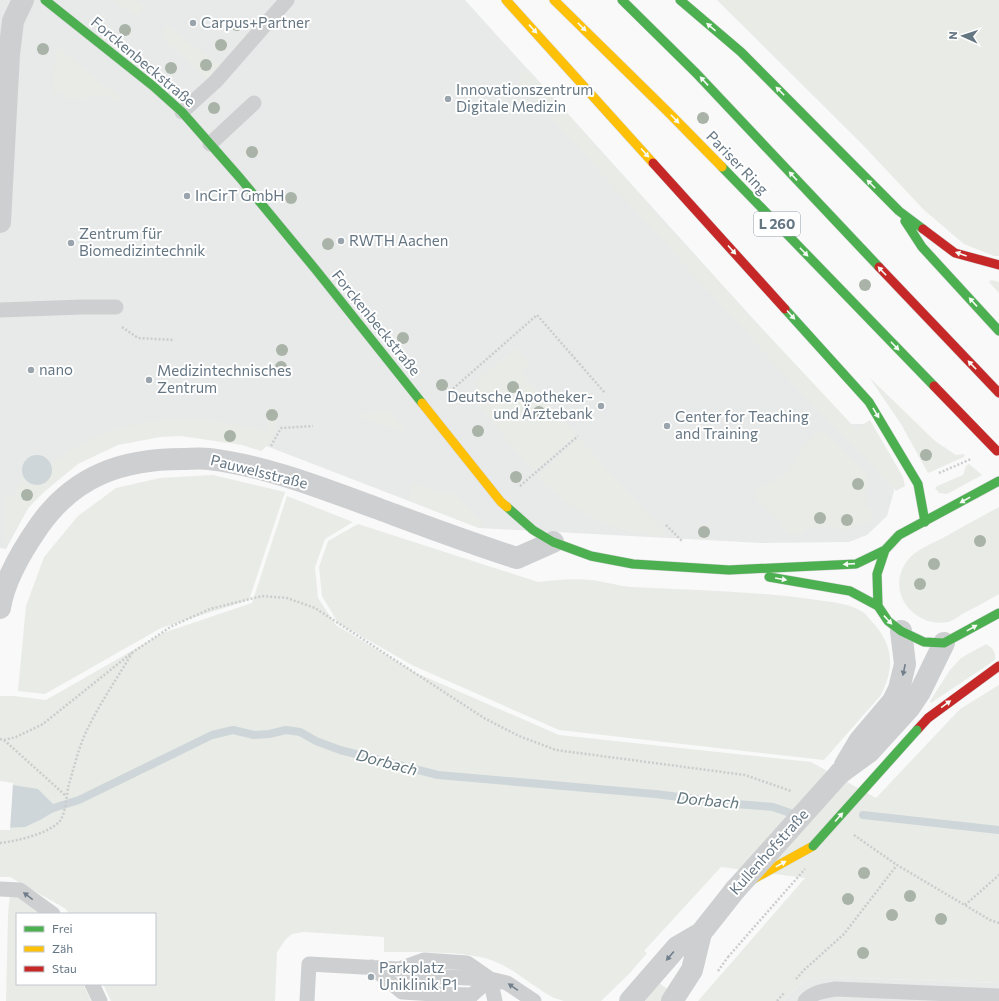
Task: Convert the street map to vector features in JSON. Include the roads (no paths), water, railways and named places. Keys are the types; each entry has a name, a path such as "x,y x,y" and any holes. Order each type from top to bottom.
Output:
{"main road":[{"name":"Forckenbeckstraße","path":"45,0 153,86 182,112 240,178 311,264 501,502 533,530 553,542 590,556 633,564 729,570 850,591 878,606"},
{"path":"506,0 869,402 918,484 925,522"},
{"name":"Pariser Ring","path":"554,0 676,120 997,451"},
{"name":"Pariser Ring","path":"622,0 696,73 838,225 999,393"},
{"path":"680,0 741,52 899,211 955,252 999,265"},
{"path":"899,211 922,247 999,331"},
{"path":"999,481 899,535 885,550 877,574 878,606 888,621 902,631 924,642 944,643 999,613"},
{"name":"Forckenbeckstraße","path":"729,570 856,564 885,550"},
{"path":"735,890 813,846 928,718 999,666"}],"street":[{"path":"0,222 2,152 9,54 13,21 23,0"},
{"name":"Pauwelsstraße","path":"0,608 2,598 16,564 32,536 50,511 69,494 94,477 116,467 143,461 208,459 281,475 342,495 466,542 517,558 553,542"},
{"name":"Kullenhofstraße","path":"630,1001 677,947 701,933 735,890 840,773 869,752 899,689 905,664 902,631"},
{"name":"Kullenhofstraße","path":"883,725 910,707 920,692 944,643"},
{"name":"Kullenhofstraße","path":"672,1001 692,970 701,933"}],"lane":[{"path":"182,112 216,81 287,0"},
{"path":"210,144 254,103"},
{"path":"0,310 116,307"},
{"path":"0,889 20,890 52,913"},
{"path":"307,1001 309,964 399,969 422,976 490,979 507,983 534,1001"},
{"path":"372,967 402,992 434,998 472,995 490,979"},
{"path":"490,979 495,1001"},
{"path":"92,985 100,1001"},
{"path":"805,1001 808,997 821,991 836,989 999,996"},
{"path":"984,995 999,1000"}],"waterway":[{"name":"Dorbach","path":"47,810 79,800 212,735 233,730 254,735 269,734 286,730 300,732 316,741 340,750 438,775 655,794 773,807 793,814"},
{"name":"Dorbach","path":"863,815 999,830"}],"place":[{"name":"Carpus+Partner","path":"193,23"},
{"name":"Innovationszentrum Digitale Medizin","path":"448,99"},
{"name":"InCirT GmbH","path":"187,196"},
{"name":"RWTH Aachen","path":"341,241"},
{"name":"Zentrum für Biomedizintechnik","path":"71,243"},
{"name":"nano","path":"31,370"},
{"name":"Medizintechnisches Zentrum","path":"149,380"},
{"name":"Deutsche Apotheker- und Ärztebank","path":"601,406"},
{"name":"Center for Teaching and Training","path":"667,426"},
{"name":"Parkplatz Uniklinik P1","path":"371,977"}]}
